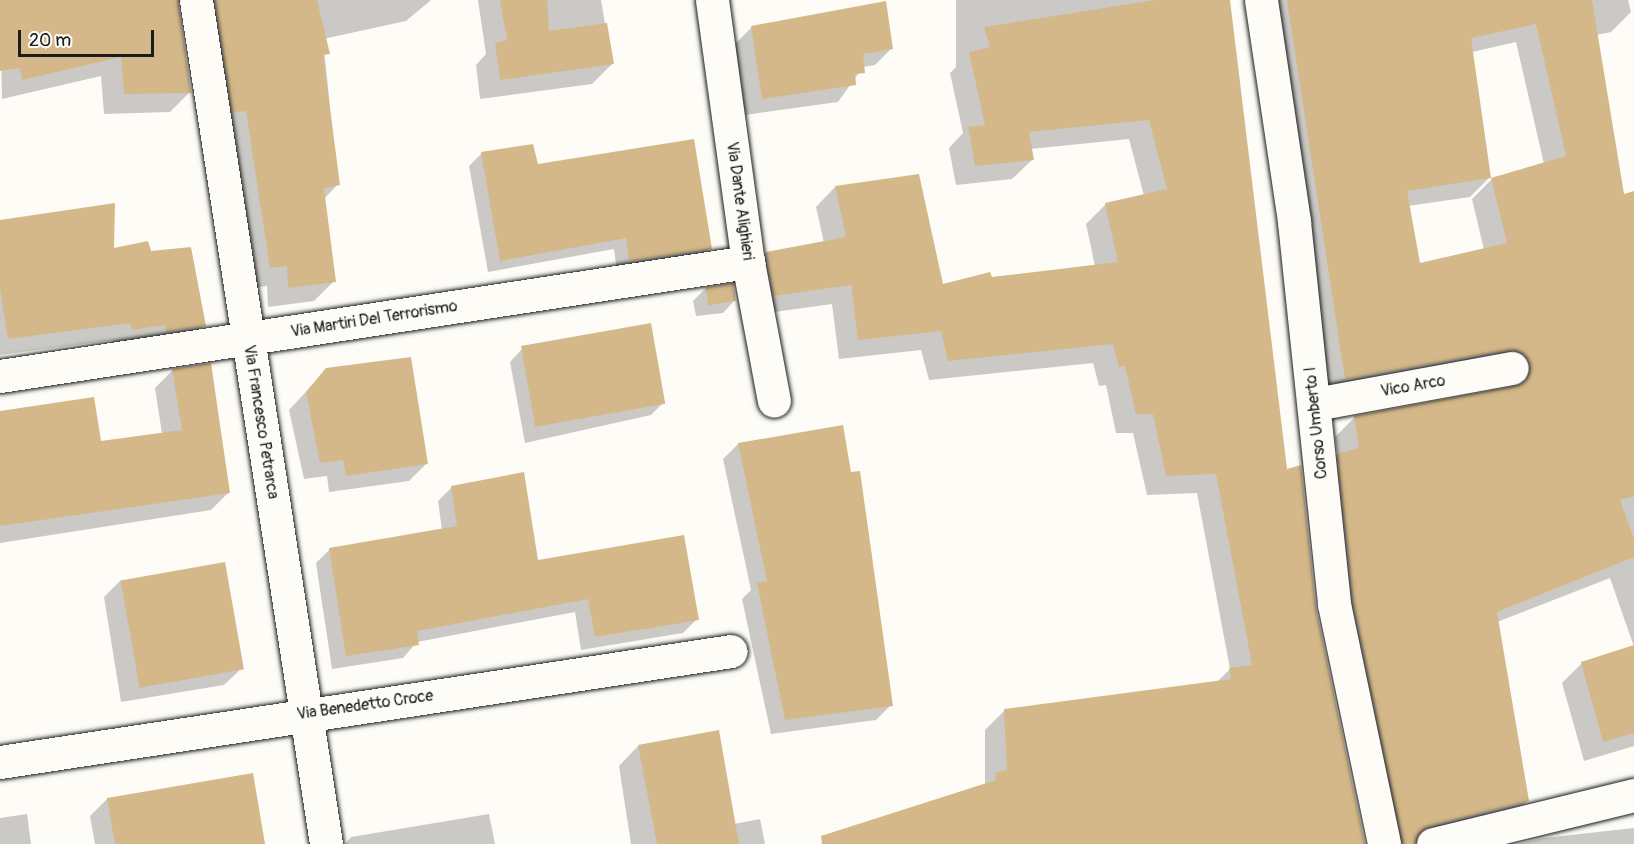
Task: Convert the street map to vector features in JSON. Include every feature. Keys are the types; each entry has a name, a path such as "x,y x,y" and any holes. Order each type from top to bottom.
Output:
{"street":[{"name":"Via Francesco Petrarca","path":"196,0 326,844"},
{"name":"Via Dante Alighieri","path":"712,0 748,262 774,401"},
{"name":"Corso Umberto I","path":"1262,0 1315,404 1334,604 1384,844"},
{"name":"Via Martiri Del Terrorismo","path":"0,376 748,262"},
{"name":"Vico Arco","path":"1315,404 1512,368"},
{"name":"Via Benedetto Croce","path":"0,762 732,651"},
{"path":"1433,844 1634,795"}],"building":[{"path":"0,0 178,0 191,93 124,94 121,57 22,80 20,68 0,71"},
{"path":"215,0 317,0 330,54 323,55 340,185 324,188 336,282 288,288 287,266 270,268 246,111 232,112"},
{"path":"500,0 547,0 549,31 607,23 614,64 500,80 495,43 507,40"},
{"path":"1155,0 1230,0 1287,469 1301,465 1316,608 1365,844 822,844 821,836 996,780 995,773 1007,770 1004,709 1231,679 1229,668 1252,665 1216,474 1166,476 1153,414 1136,414 1125,366 1119,367 1113,344 948,361 941,331 858,340 851,285 773,296 767,259 766,252 846,237 835,186 919,174 943,284 990,272 992,277 1118,262 1105,203 1167,189 1149,120 1029,132 1034,160 975,166 968,127 985,125 969,52 990,47 984,27"},
{"path":"1287,0 1592,0 1624,194 1634,191 1634,496 1620,500 1634,539 1634,557 1497,612 1529,801 1429,826 1415,844 1402,844 1353,601 1337,454 1359,448 1354,416 1515,386 1525,382 1530,365 1526,355 1509,350 1345,379","holes":["1536,24 1566,156 1491,178 1471,38","1491,178 1507,243 1420,263 1407,191"]},
{"path":"886,1 893,49 863,54 865,73 855,74 856,85 762,99 751,26"},
{"path":"694,139 712,249 629,261 626,238 500,261 481,152 533,144 538,164"},
{"path":"115,203 114,248 148,241 151,251 191,247 206,326 166,332 165,325 132,330 130,323 8,339 0,289 0,220"},
{"path":"733,283 736,301 708,305 705,287"},
{"path":"651,323 665,404 535,427 521,346"},
{"path":"411,357 428,464 346,476 343,460 320,463 306,392 326,368"},
{"path":"211,363 230,493 0,526 0,411 94,397 101,441 182,430 172,369"},
{"path":"843,425 851,472 860,471 893,706 785,720 757,583 767,581 738,443"},
{"path":"524,472 538,560 684,535 699,620 595,637 588,599 417,631 419,645 346,656 329,548 457,526 451,486"},
{"path":"225,562 244,669 140,688 121,580"},
{"path":"1634,645 1634,733 1603,742 1581,662"},
{"path":"719,730 739,844 657,844 638,745"},
{"path":"253,773 265,844 115,844 107,798"}]}
